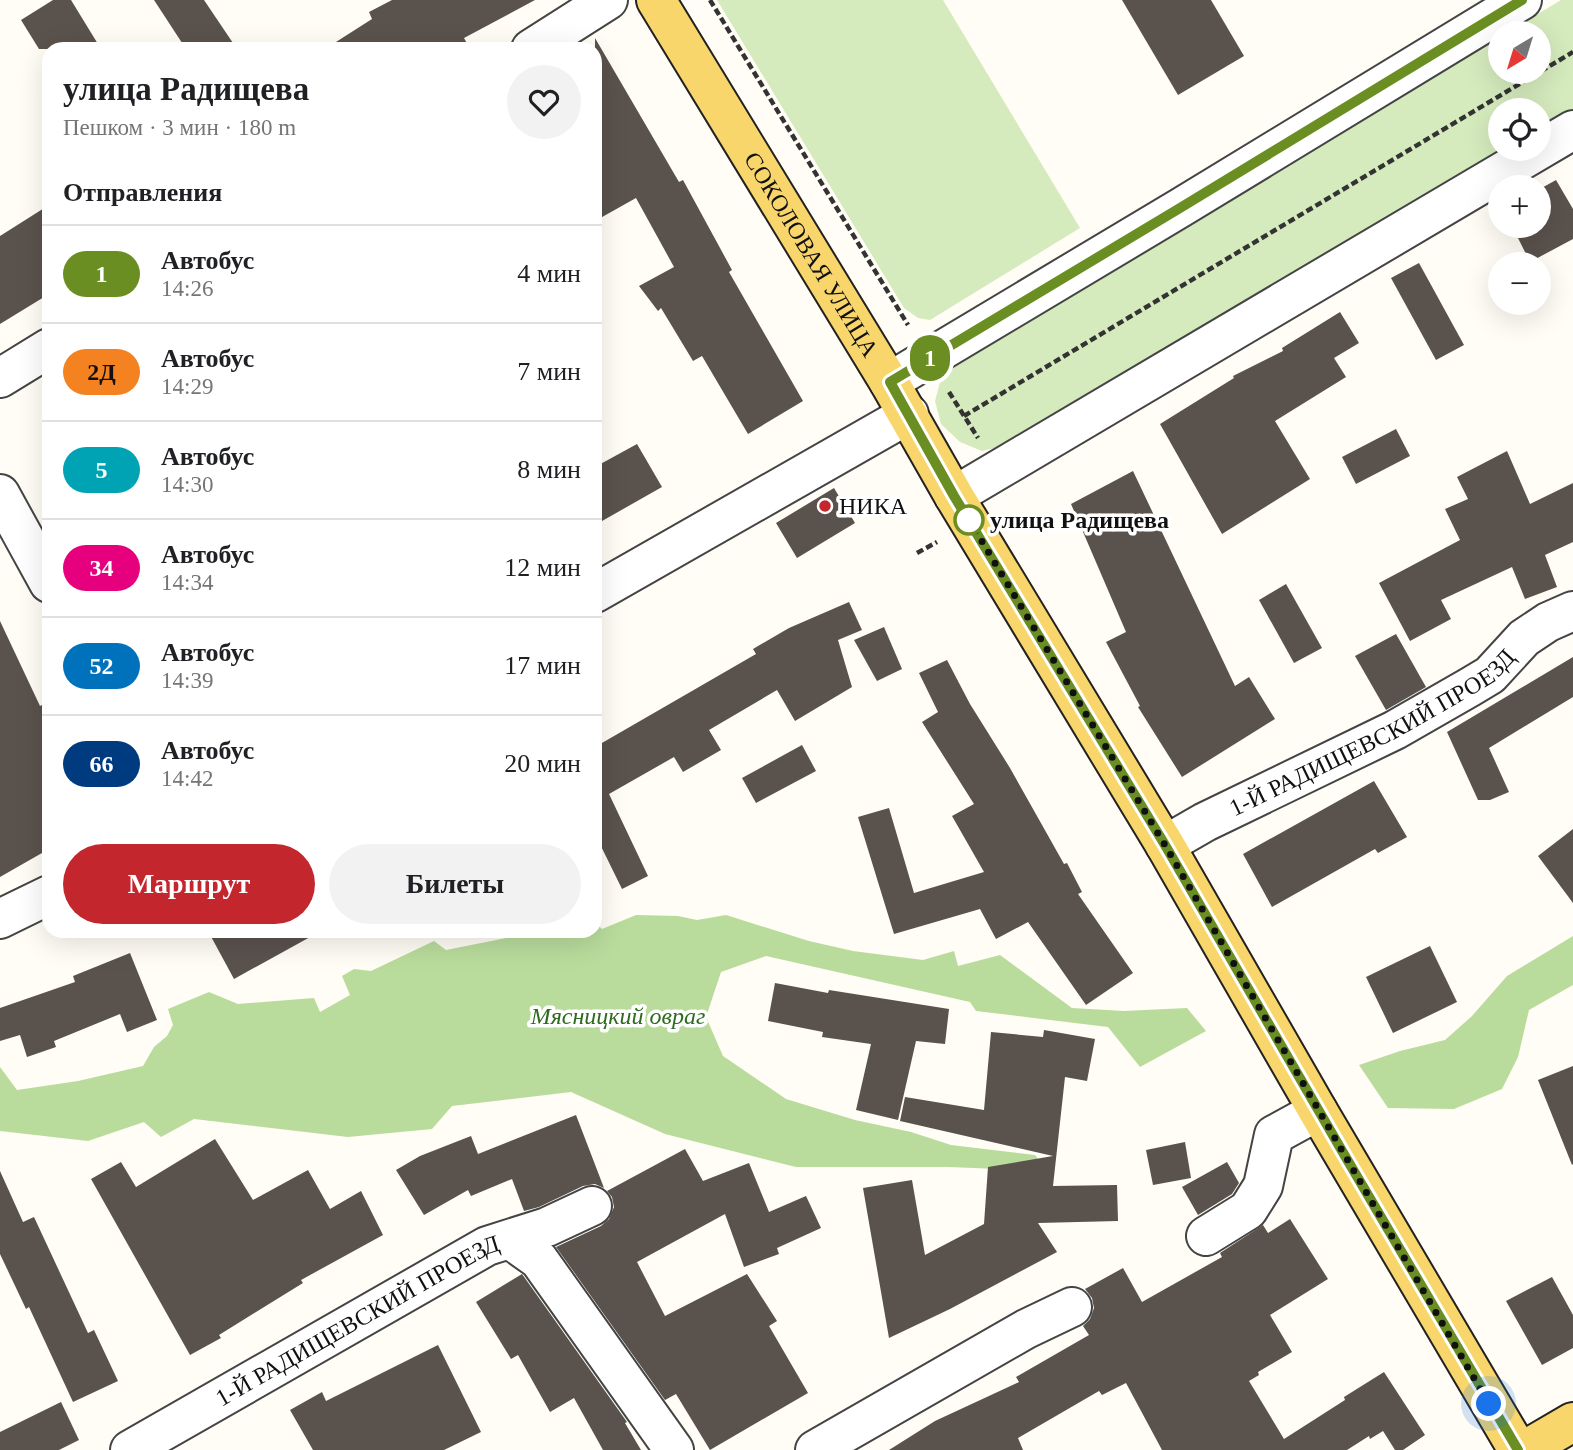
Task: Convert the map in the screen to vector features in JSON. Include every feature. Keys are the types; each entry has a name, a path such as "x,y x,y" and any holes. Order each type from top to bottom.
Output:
{"main road":[{"name":"СОКОЛОВАЯ УЛИЦА","path":"656,0 890,382 954,496 1165,845 1518,1450"},
{"path":"1525,1450 1573,1422"}],"street":[{"path":"542,42 608,0"},
{"path":"890,382 1522,0"},
{"path":"954,496 1573,130"},
{"path":"0,378 42,352"},
{"path":"602,589 908,414"},
{"path":"0,494 42,570"},
{"name":"1-Й РАДИЩЕВСКИЙ ПРОЕЗД","path":"1165,845 1205,822 1395,730 1470,687 1490,675 1524,638 1548,622 1573,611"},
{"path":"0,919 42,898"},
{"path":"1206,1236 1248,1210 1263,1186 1274,1135 1318,1111"},
{"name":"1-Й РАДИЩЕВСКИЙ ПРОЕЗД","path":"130,1450 487,1246 547,1227 592,1206"},
{"path":"511,1240 539,1260 674,1450"},
{"path":"815,1450 1026,1329 1072,1307"}],"path":[{"path":"710,0 964,416 1000,469"},
{"path":"964,416 1573,52"}],"green space":[{"path":"717,0 943,0 1080,228 930,320 918,318 904,308"},
{"path":"1561,0 1573,0 1573,110 1551,123 1551,98 1488,98 1488,160 1008,445 982,451 960,442 941,424 935,401 940,382 951,368 1488,44 1488,84 1551,84 1551,21 1526,21"},
{"name":"Мясницкий овраг","path":"636,915 678,916 697,920 726,915 809,941 853,951 923,960 954,951 958,966 1000,955 1072,1008 1124,1011 1187,1008 1206,1031 1140,1067 1108,1027 976,1011 970,1002 766,956 721,972 706,1017 723,1056 786,1099 951,1145 1035,1155 1047,1171 948,1167 796,1167 665,1134 571,1092 452,1106 432,1129 348,1137 194,1119 161,1137 144,1122 88,1141 0,1131 0,1067 17,1090 78,1081 143,1066 154,1047 167,1036 173,1025 168,1009 209,992 238,1004 314,998 320,1012 350,995 342,976 354,969 371,971 434,941 446,950 506,938 602,938 602,929"},
{"path":"1573,936 1573,985 1529,1010 1518,1057 1502,1089 1454,1109 1388,1108 1359,1065 1445,1040 1472,1016 1507,976"}],"building":[{"path":"53,0 71,0 97,42 42,42 42,49 39,49 21,20"},
{"path":"154,0 204,0 232,42 181,42"},
{"path":"392,0 535,0 464,38 466,42 336,42 372,19 369,12"},
{"path":"1122,0 1211,0 1244,56 1178,95"},
{"path":"602,50 679,182 683,180 732,270 729,272 803,401 748,434 702,356 693,361 661,308 658,311 639,286 674,267 636,198 602,217"},
{"path":"1556,180 1573,209 1573,239 1549,252 1525,252 1518,238 1551,238 1551,183"},
{"path":"42,209 42,298 0,324 0,236"},
{"path":"1419,263 1464,345 1436,360 1391,278"},
{"path":"1340,312 1359,343 1334,358 1346,377 1275,421 1310,479 1222,534 1160,424 1234,378 1233,376 1283,351 1282,348"},
{"path":"1396,429 1410,456 1356,484 1342,457"},
{"path":"637,444 662,487 602,521 602,463"},
{"path":"1507,451 1530,504 1573,483 1573,542 1545,555 1557,587 1525,599 1512,567 1441,600 1451,619 1410,641 1379,583 1460,540 1445,509 1468,499 1457,477"},
{"path":"1133,471 1235,686 1249,677 1275,719 1182,777 1138,707 1140,706 1106,642 1126,632 1071,504"},
{"name":"НИКА","path":"834,488 855,523 797,558 776,523"},
{"path":"1286,584 1322,648 1294,663 1259,600"},
{"path":"849,602 862,630 838,640 852,687 795,721 777,690 709,730 721,750 683,772 674,757 609,794 648,876 622,889 602,848 602,743 756,654 753,649 789,628"},
{"path":"0,621 40,706 42,705 42,853 0,877"},
{"path":"884,627 902,669 877,681 854,640"},
{"path":"1396,634 1426,687 1386,710 1355,656"},
{"path":"1573,657 1573,697 1489,748 1509,792 1490,800 1478,800 1447,732"},
{"path":"947,660 1064,864 1067,863 1082,892 1078,894 1133,973 1086,1005 1028,922 996,939 980,909 894,934 858,817 889,808 914,893 984,872 952,816 974,804 922,722 938,712 919,673"},
{"path":"802,745 816,771 756,803 742,778"},
{"path":"1374,781 1407,837 1378,853 1375,849 1272,907 1243,854"},
{"path":"1573,829 1573,903 1538,856"},
{"path":"212,938 308,938 234,979"},
{"path":"1430,946 1457,1002 1393,1033 1366,977"},
{"path":"130,953 157,1020 127,1032 120,1014 54,1041 56,1047 27,1057 20,1035 0,1041 0,1008 75,982 73,976"},
{"path":"775,983 949,1009 945,1044 916,1041 898,1120 856,1110 871,1044 822,1037 823,1032 768,1021"},
{"path":"1044,1030 1095,1039 1087,1081 1065,1077 1053,1186 1117,1185 1118,1221 1038,1223 1057,1252 889,1338 863,1188 912,1180 925,1255 984,1224 988,1167 1053,1156 900,1121 905,1097 984,1110 991,1032 1043,1037"},
{"path":"1573,1066 1573,1164 1572,1165 1538,1080"},
{"path":"576,1115 604,1188 595,1184 583,1186 539,1207 524,1211 512,1179 471,1196 468,1190 424,1215 396,1170 420,1156 471,1136 478,1154"},
{"path":"215,1139 253,1200 308,1170 330,1209 361,1191 383,1235 301,1280 303,1283 219,1335 221,1338 190,1355 91,1179 121,1162 136,1187"},
{"path":"1185,1142 1191,1178 1153,1185 1146,1150"},
{"path":"685,1149 703,1181 749,1163 769,1212 806,1196 821,1228 777,1248 779,1254 744,1267 725,1214 637,1262 665,1316 747,1274 777,1321 769,1326 808,1393 710,1450 676,1394 665,1400 556,1247 601,1226 609,1219 614,1207 612,1197 607,1191"},
{"path":"1227,1162 1239,1183 1232,1194 1198,1215 1182,1187"},
{"path":"0,1171 23,1222 34,1217 88,1333 94,1330 118,1381 73,1402 29,1307 26,1309 0,1254"},
{"path":"1290,1219 1328,1279 1270,1315 1292,1352 1258,1372 1259,1375 1249,1381 1284,1439 1384,1372 1425,1435 1403,1450 1395,1450 1383,1431 1370,1439 1369,1436 1347,1450 1162,1450 1126,1383 1102,1395 1099,1391 1018,1438 1023,1450 889,1450 935,1421 1019,1382 1016,1377 1089,1335 1083,1326 1090,1319 1094,1308 1092,1298 1085,1289 1123,1268 1142,1302 1222,1257 1220,1253 1263,1225 1268,1233"},
{"path":"522,1274 627,1422 625,1423 641,1450 603,1450 574,1398 550,1412 518,1355 511,1359 476,1302"},
{"path":"1552,1277 1573,1315 1573,1348 1542,1365 1506,1301"},
{"path":"438,1345 481,1432 444,1450 313,1450 290,1410 322,1392 326,1401"},
{"path":"61,1402 79,1440 59,1450 0,1450 0,1432"}],"bus line":[{"name":"1","path":"1518,1450 1165,845 954,496 890,382 1522,0"}],"place":[{"name":"НИКА","path":"825,506"},
{"name":"улица Радищева","path":"969,520"}],"route":[{"path":"969,520 1165,845 1489,1404"}]}
